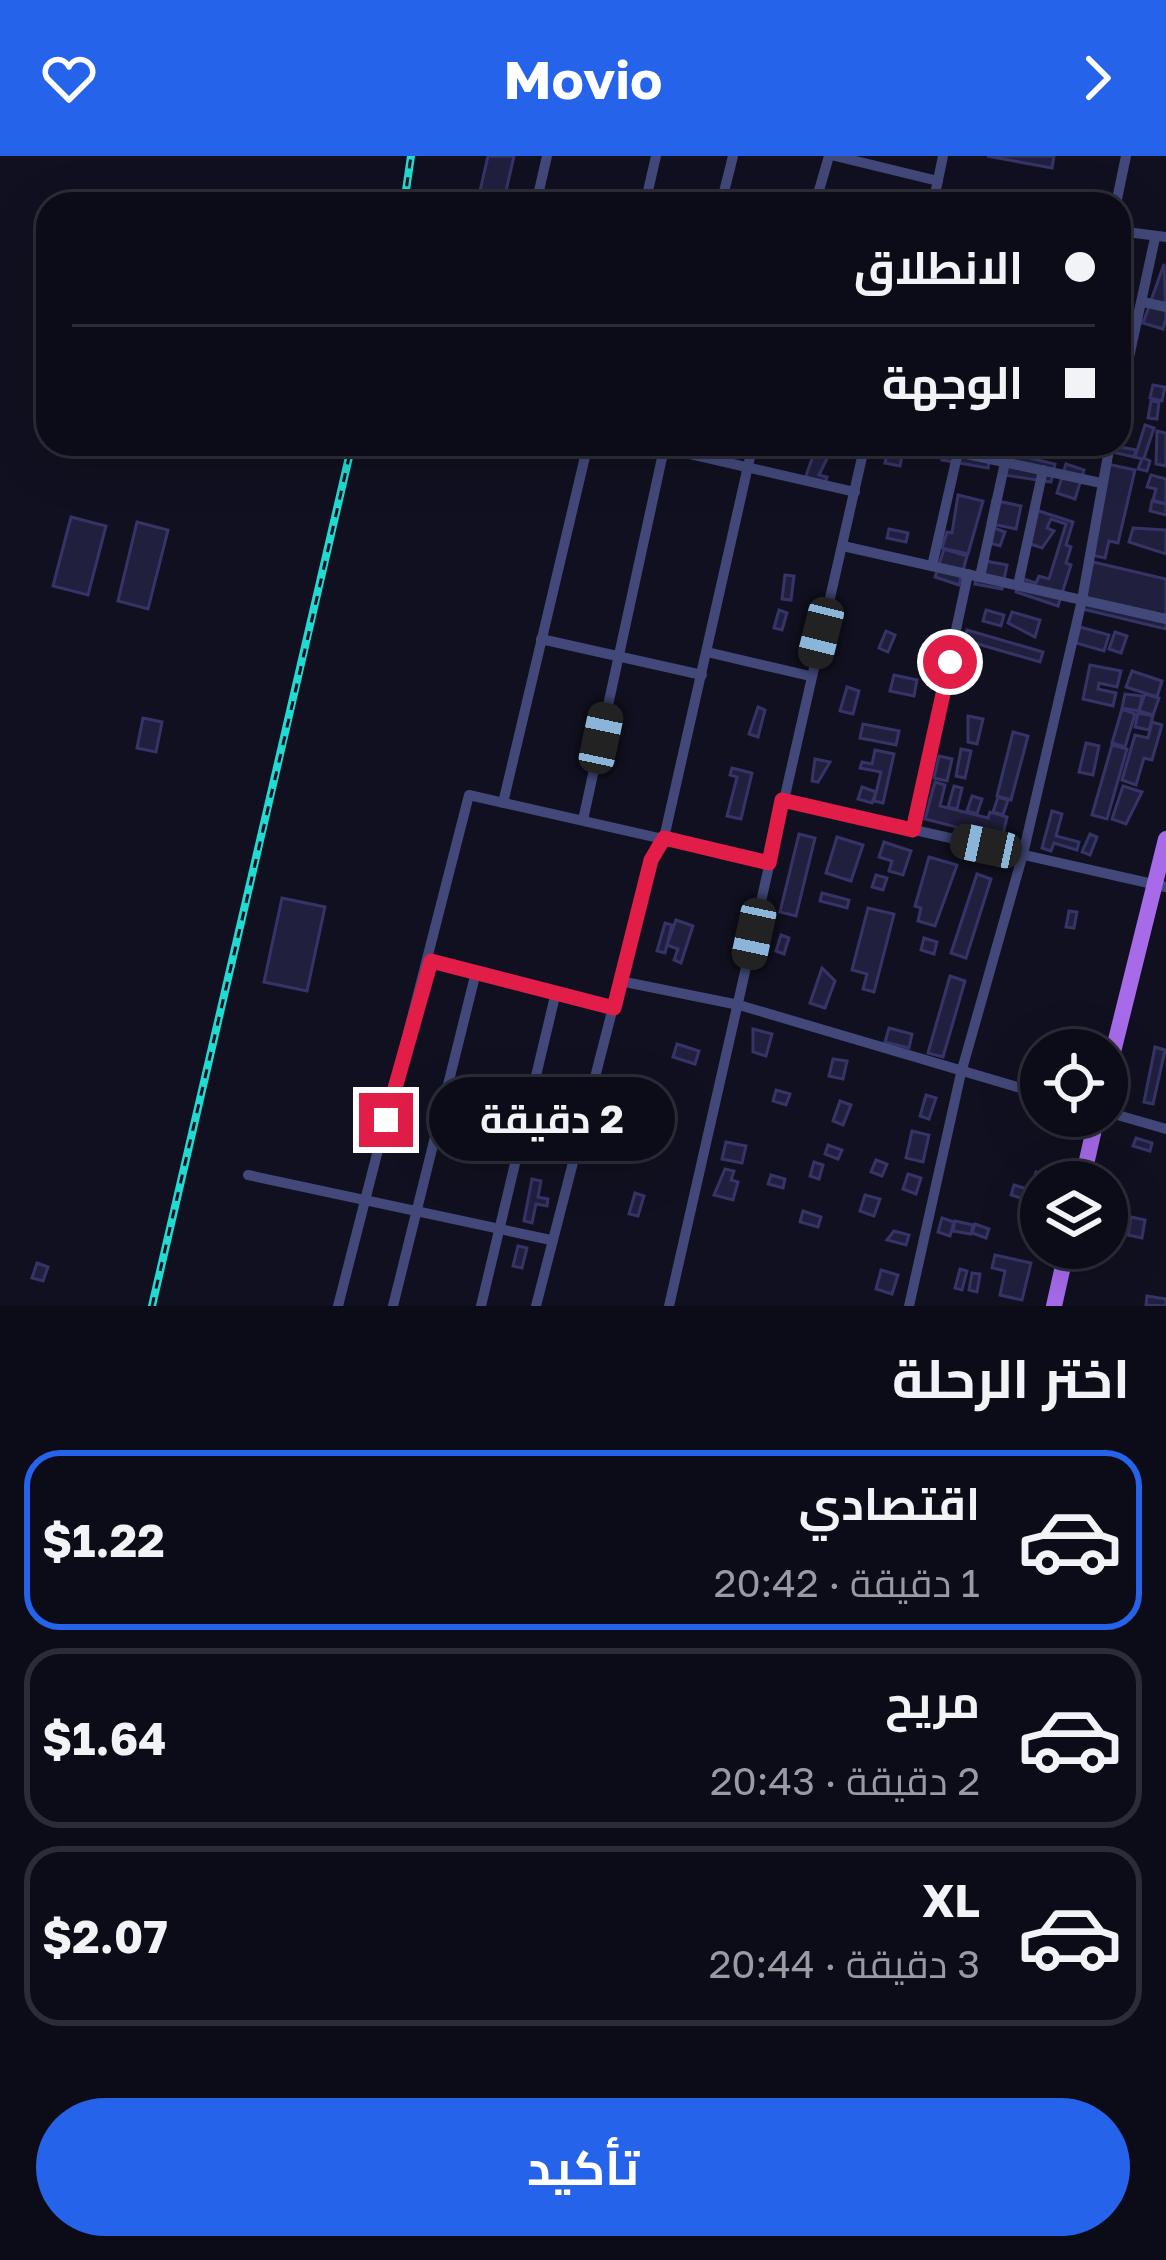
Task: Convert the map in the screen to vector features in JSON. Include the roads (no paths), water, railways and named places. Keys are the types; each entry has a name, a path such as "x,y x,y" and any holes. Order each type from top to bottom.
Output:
{"main road":[{"path":"1120,1029 1161,886 1166,839"},
{"path":"1054,1306 1062,1269"}],"street":[{"path":"539,192 547,156"},
{"path":"648,192 656,156"},
{"path":"724,192 733,156"},
{"path":"819,192 832,156 938,181"},
{"path":"936,192 944,156"},
{"path":"1118,192 1126,156"},
{"path":"1131,351 1160,238"},
{"path":"1142,302 1166,308"},
{"path":"503,802 585,456"},
{"path":"584,820 662,456"},
{"path":"702,456 855,492"},
{"path":"536,1306 651,860 664,838 750,456"},
{"path":"669,1306 862,456"},
{"path":"932,566 957,456"},
{"path":"979,456 1101,483"},
{"path":"913,830 1006,456"},
{"path":"910,1304 961,1073 1023,854 1082,600 1107,456"},
{"path":"1018,586 1043,470"},
{"path":"843,546 1166,619"},
{"path":"541,639 702,675"},
{"path":"706,652 810,676"},
{"path":"338,1306 431,961 469,795 769,863"},
{"path":"782,800 1161,886"},
{"path":"431,961 614,1008"},
{"path":"393,1306 476,972"},
{"path":"620,981 739,1005 1020,1088"},
{"path":"481,1306 556,992"},
{"path":"1128,1118 1166,1129"},
{"path":"248,1175 551,1240"}],"railway":[{"path":"406,192 411,156"},
{"path":"152,1306 349,456"}]}
